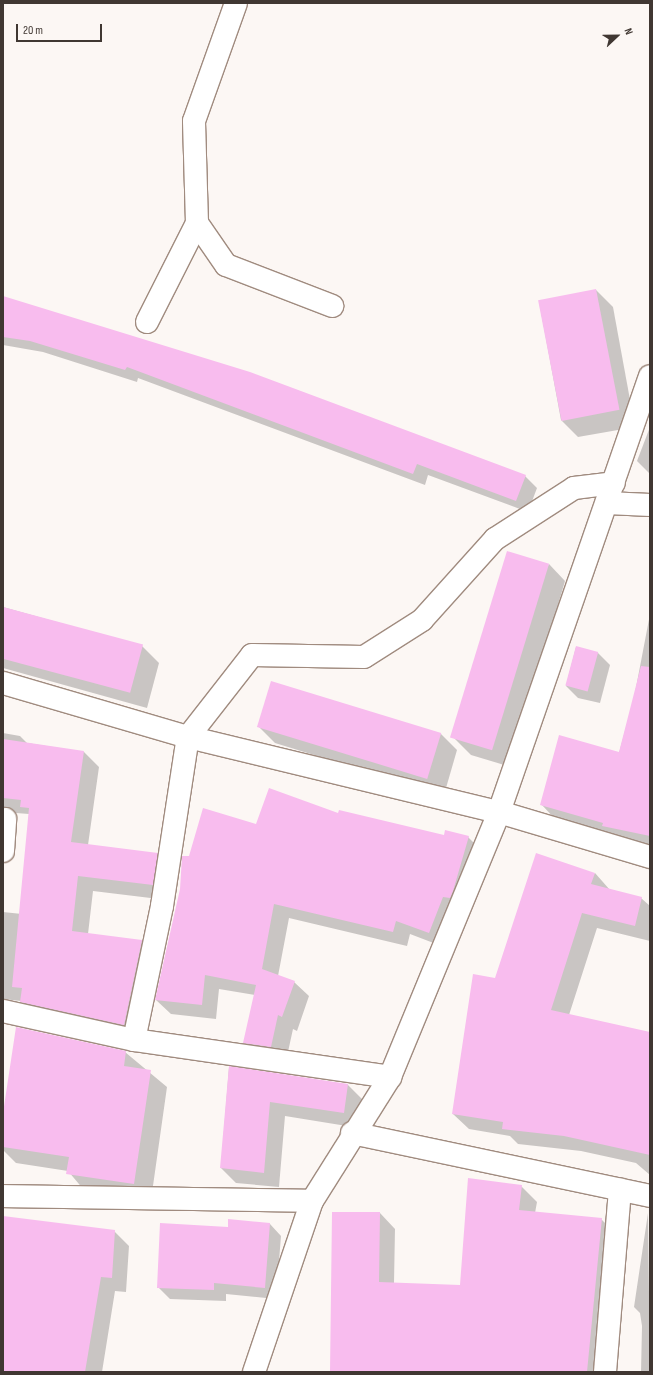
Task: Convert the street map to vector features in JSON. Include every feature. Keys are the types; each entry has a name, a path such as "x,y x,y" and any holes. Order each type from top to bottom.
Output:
{"street":[{"path":"147,322 197,224 194,121 236,3"},
{"path":"197,224 226,265 332,306"},
{"path":"254,1372 312,1201 352,1133 390,1077 499,812 611,493 650,376"},
{"path":"134,1040 162,906 188,737 252,655 364,657 422,620 495,539 574,488 611,493 650,505"},
{"path":"3,683 188,737 499,812 650,857"},
{"path":"3,851 5,819"},
{"path":"3,1011 134,1040 390,1077"},
{"path":"352,1133 650,1196"},
{"path":"605,1372 620,1190"},
{"path":"3,1196 312,1201"}],"building":[{"path":"596,289 619,410 562,421 538,300"},
{"path":"3,296 250,372 526,475 516,501 417,464 413,474 127,367 125,370 30,341 3,337"},
{"path":"507,551 549,564 492,750 450,737"},
{"path":"3,607 143,645 130,693 3,659"},
{"path":"576,646 598,652 588,692 565,686"},
{"path":"641,666 650,667 650,836 602,826 603,823 540,805 559,735 619,752"},
{"path":"271,681 441,733 427,779 257,727"},
{"path":"3,739 84,751 71,842 158,853 153,885 78,876 72,931 142,940 124,1025 20,1002 22,988 12,987 29,808 20,807 21,800 3,798"},
{"path":"269,788 338,813 339,810 444,835 445,830 469,836 453,891 450,898 443,897 429,933 396,921 393,932 274,904 262,969 295,981 282,1017 278,1015 271,1047 243,1043 256,985 205,975 202,1005 155,1000 180,889 182,856 189,856 203,808 256,824"},
{"path":"536,853 595,873 591,884 642,897 635,926 582,913 551,1010 650,1032 650,1155 564,1136 502,1129 503,1122 452,1114 473,974 495,978"},
{"path":"16,1027 126,1051 124,1066 151,1070 134,1184 66,1174 69,1157 3,1147 3,1113"},
{"path":"229,1066 348,1084 344,1113 270,1102 264,1173 220,1168"},
{"path":"468,1178 522,1185 519,1210 602,1218 587,1372 330,1372 332,1212 380,1212 379,1282 460,1285"},
{"path":"3,1216 115,1230 112,1278 101,1277 85,1372 3,1372"},
{"path":"228,1219 270,1223 265,1288 214,1283 214,1290 157,1288 160,1223 228,1227"}]}
